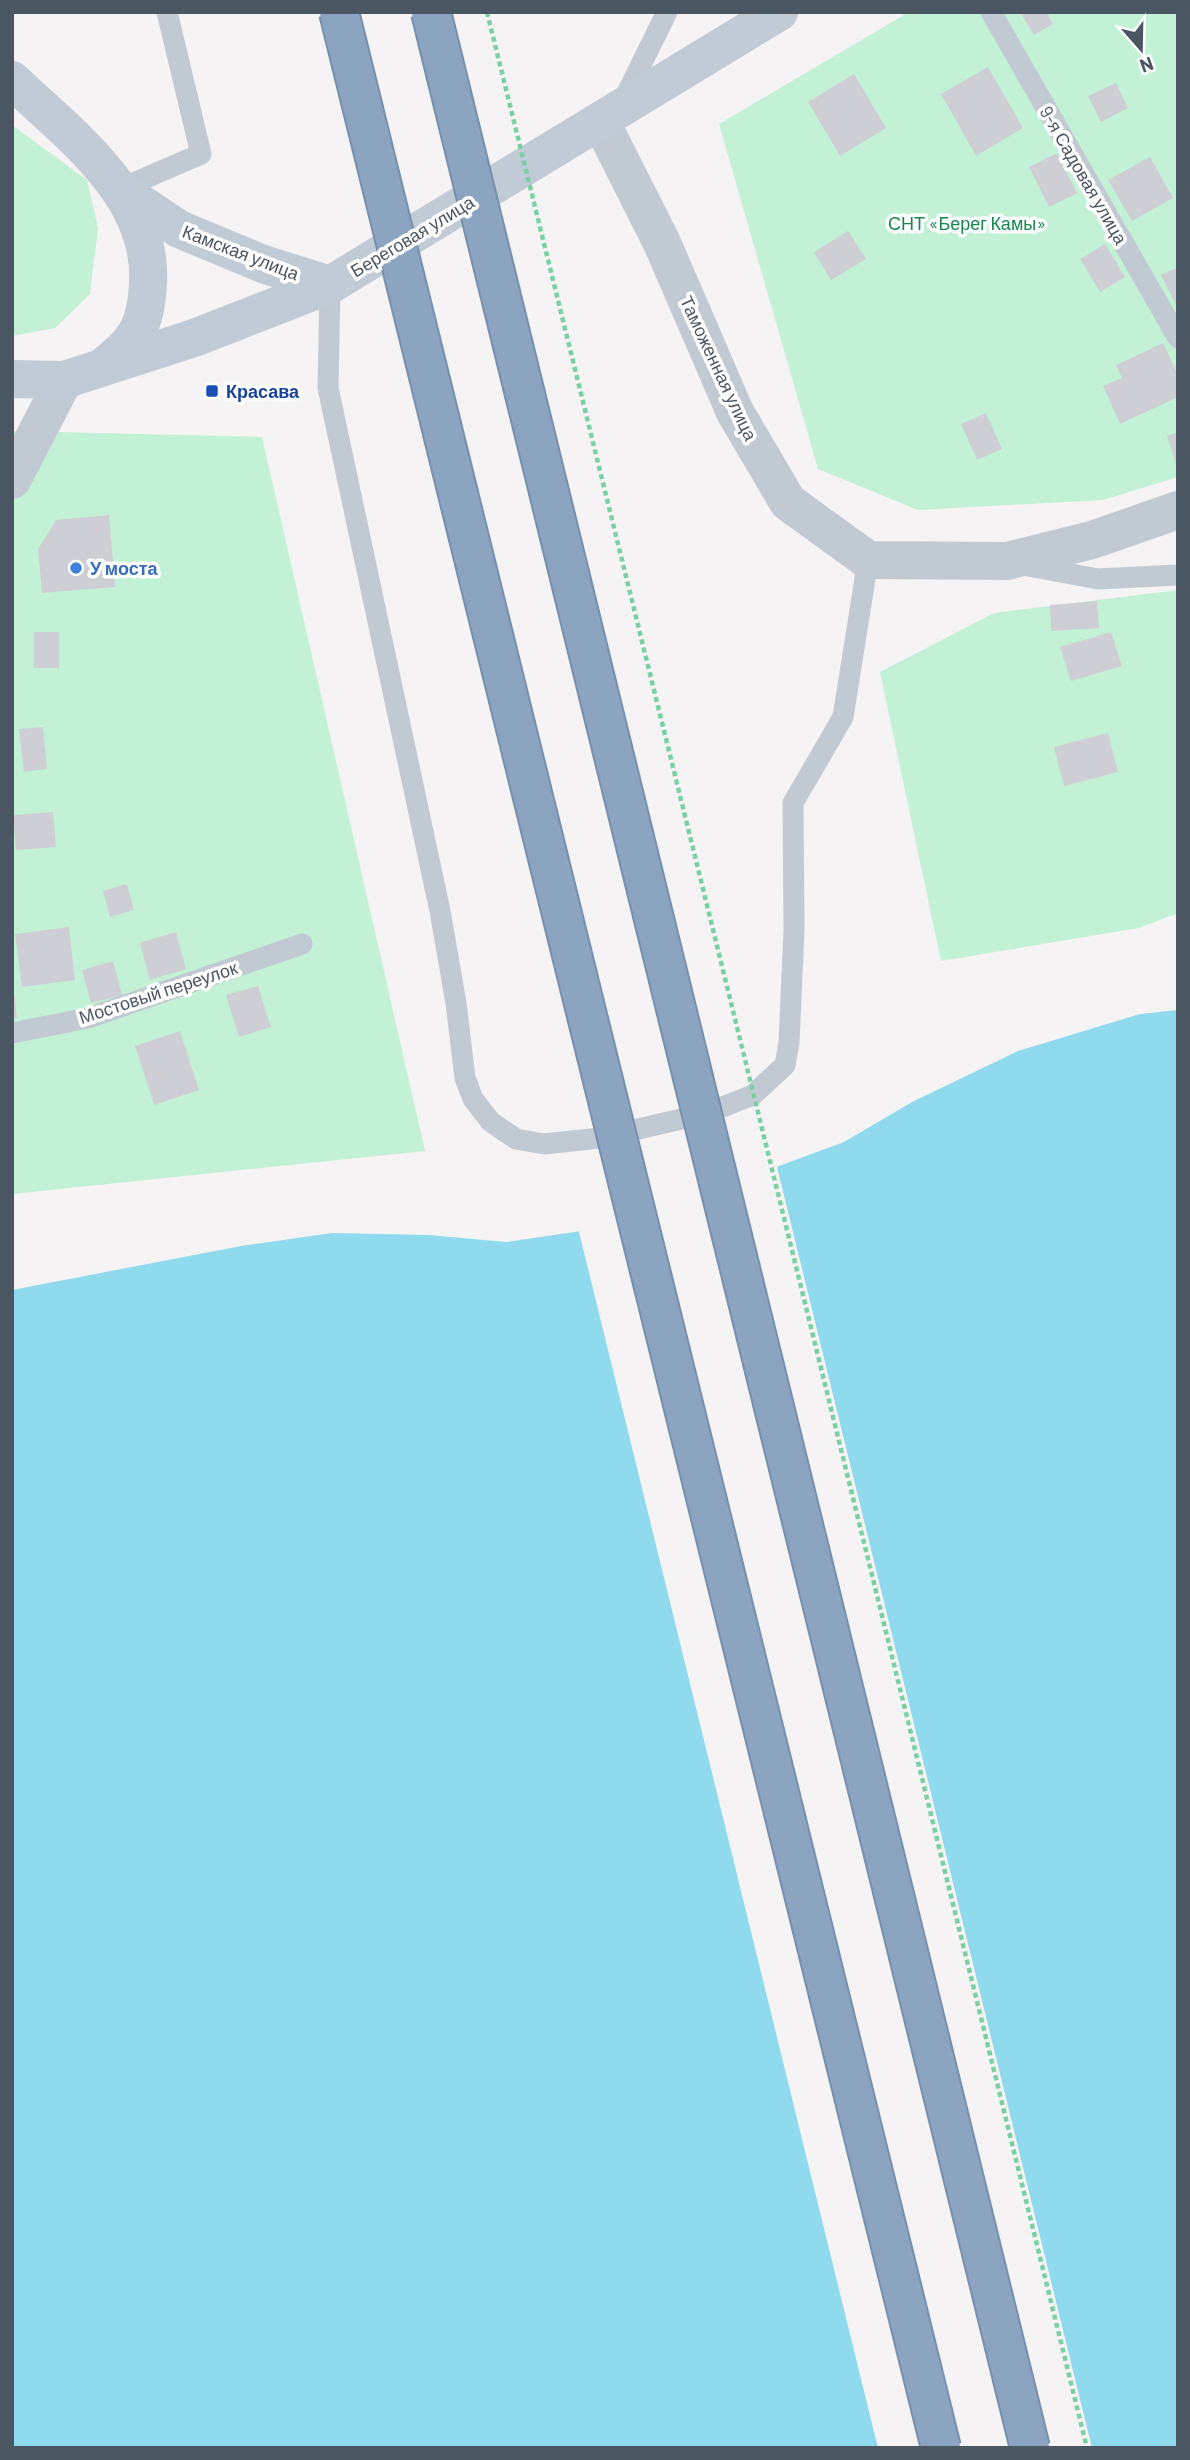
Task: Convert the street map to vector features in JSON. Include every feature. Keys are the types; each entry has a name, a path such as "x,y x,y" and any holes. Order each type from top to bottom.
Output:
{"highway":[{"path":"339,12 941,2448"},
{"path":"431,12 1030,2448"}],"street":[{"name":"Береговая улица","path":"12,379 82,375 194,338 330,285 779,12"},
{"name":"Камская улица","path":"12,80 81,146 120,190 141,227 149,266 143,322 128,346 82,375"},
{"name":"Таможенная улица","path":"609,117 735,412 788,502 868,560"},
{"name":"Камская улица","path":"120,190 179,229 263,264 330,285"},
{"path":"12,480 82,375"},
{"path":"868,560 1007,561 1092,540 1178,510"}],"lane":[{"path":"120,190 201,154 167,12"},
{"path":"609,117 667,12"},
{"name":"9-я Садовая улица","path":"991,12 1178,338"},
{"path":"330,285 328,388 440,911 456,1003 464,1078 473,1100 491,1122 516,1139 544,1144 600,1138 707,1113 753,1095 785,1065 789,1043 794,930 793,803 843,717 868,560"},
{"path":"1007,561 1098,579 1178,575"},
{"name":"Мостовый переулок","path":"12,1033 88,1018 302,944"}],"path":[{"path":"487,12 1087,2448"}],"green space":[{"name":"СНТ «Берег Камы»","path":"909,12 1178,12 1178,477 1103,500 918,510 818,469 719,124"},
{"path":"12,125 87,180 98,228 90,294 55,328 12,336"},
{"path":"12,431 262,437 425,1151 12,1194"},
{"path":"1178,590 1178,913 1139,928 941,961 880,672 994,613"}],"water":[{"path":"1178,1010 1178,2448 12,2448 12,1290 241,1246 332,1233 429,1235 506,1242 581,1231 725,1186 844,1142 912,1102 1018,1051 1140,1014"}],"pier":[{"path":"776,1163 1092,2448 878,2448 578,1228 724,1183"}],"building":[{"path":"1020,12 1047,12 1053,24 1034,35"},
{"path":"988,67 1023,128 976,156 941,94"},
{"path":"854,74 886,128 840,156 808,102"},
{"path":"1116,83 1128,108 1101,122 1088,96"},
{"path":"1057,153 1077,193 1049,207 1029,167"},
{"path":"1150,157 1173,198 1132,221 1108,180"},
{"path":"848,231 866,259 831,280 814,252"},
{"path":"1105,244 1125,277 1100,292 1080,259"},
{"path":"1178,267 1178,309 1161,275"},
{"path":"1163,343 1178,375 1178,397 1120,424 1103,386 1122,378 1116,365"},
{"path":"986,413 1002,449 977,460 961,424"},
{"path":"1178,432 1178,467 1177,467 1167,436"},
{"name":"У моста","path":"109,515 115,587 42,593 38,549 56,520"},
{"path":"1097,601 1099,628 1051,631 1050,605"},
{"path":"34,632 59,632 59,668 34,668"},
{"path":"1111,632 1122,666 1071,681 1060,647"},
{"path":"43,727 47,769 24,772 19,729"},
{"path":"1108,733 1118,772 1064,786 1054,747"},
{"path":"53,812 56,847 16,850 13,815"},
{"path":"127,884 134,910 110,917 103,891"},
{"path":"69,927 75,980 22,987 15,934"},
{"path":"176,932 186,969 150,980 140,943"},
{"path":"113,961 122,995 91,1003 82,970"},
{"path":"258,986 271,1027 239,1037 226,995"},
{"path":"14,992 17,1018 12,1019 12,993"},
{"path":"180,1031 199,1090 154,1105 135,1046"}],"place":[{"name":"Красава","path":"212,391"},
{"name":"У моста","path":"76,568"}]}
